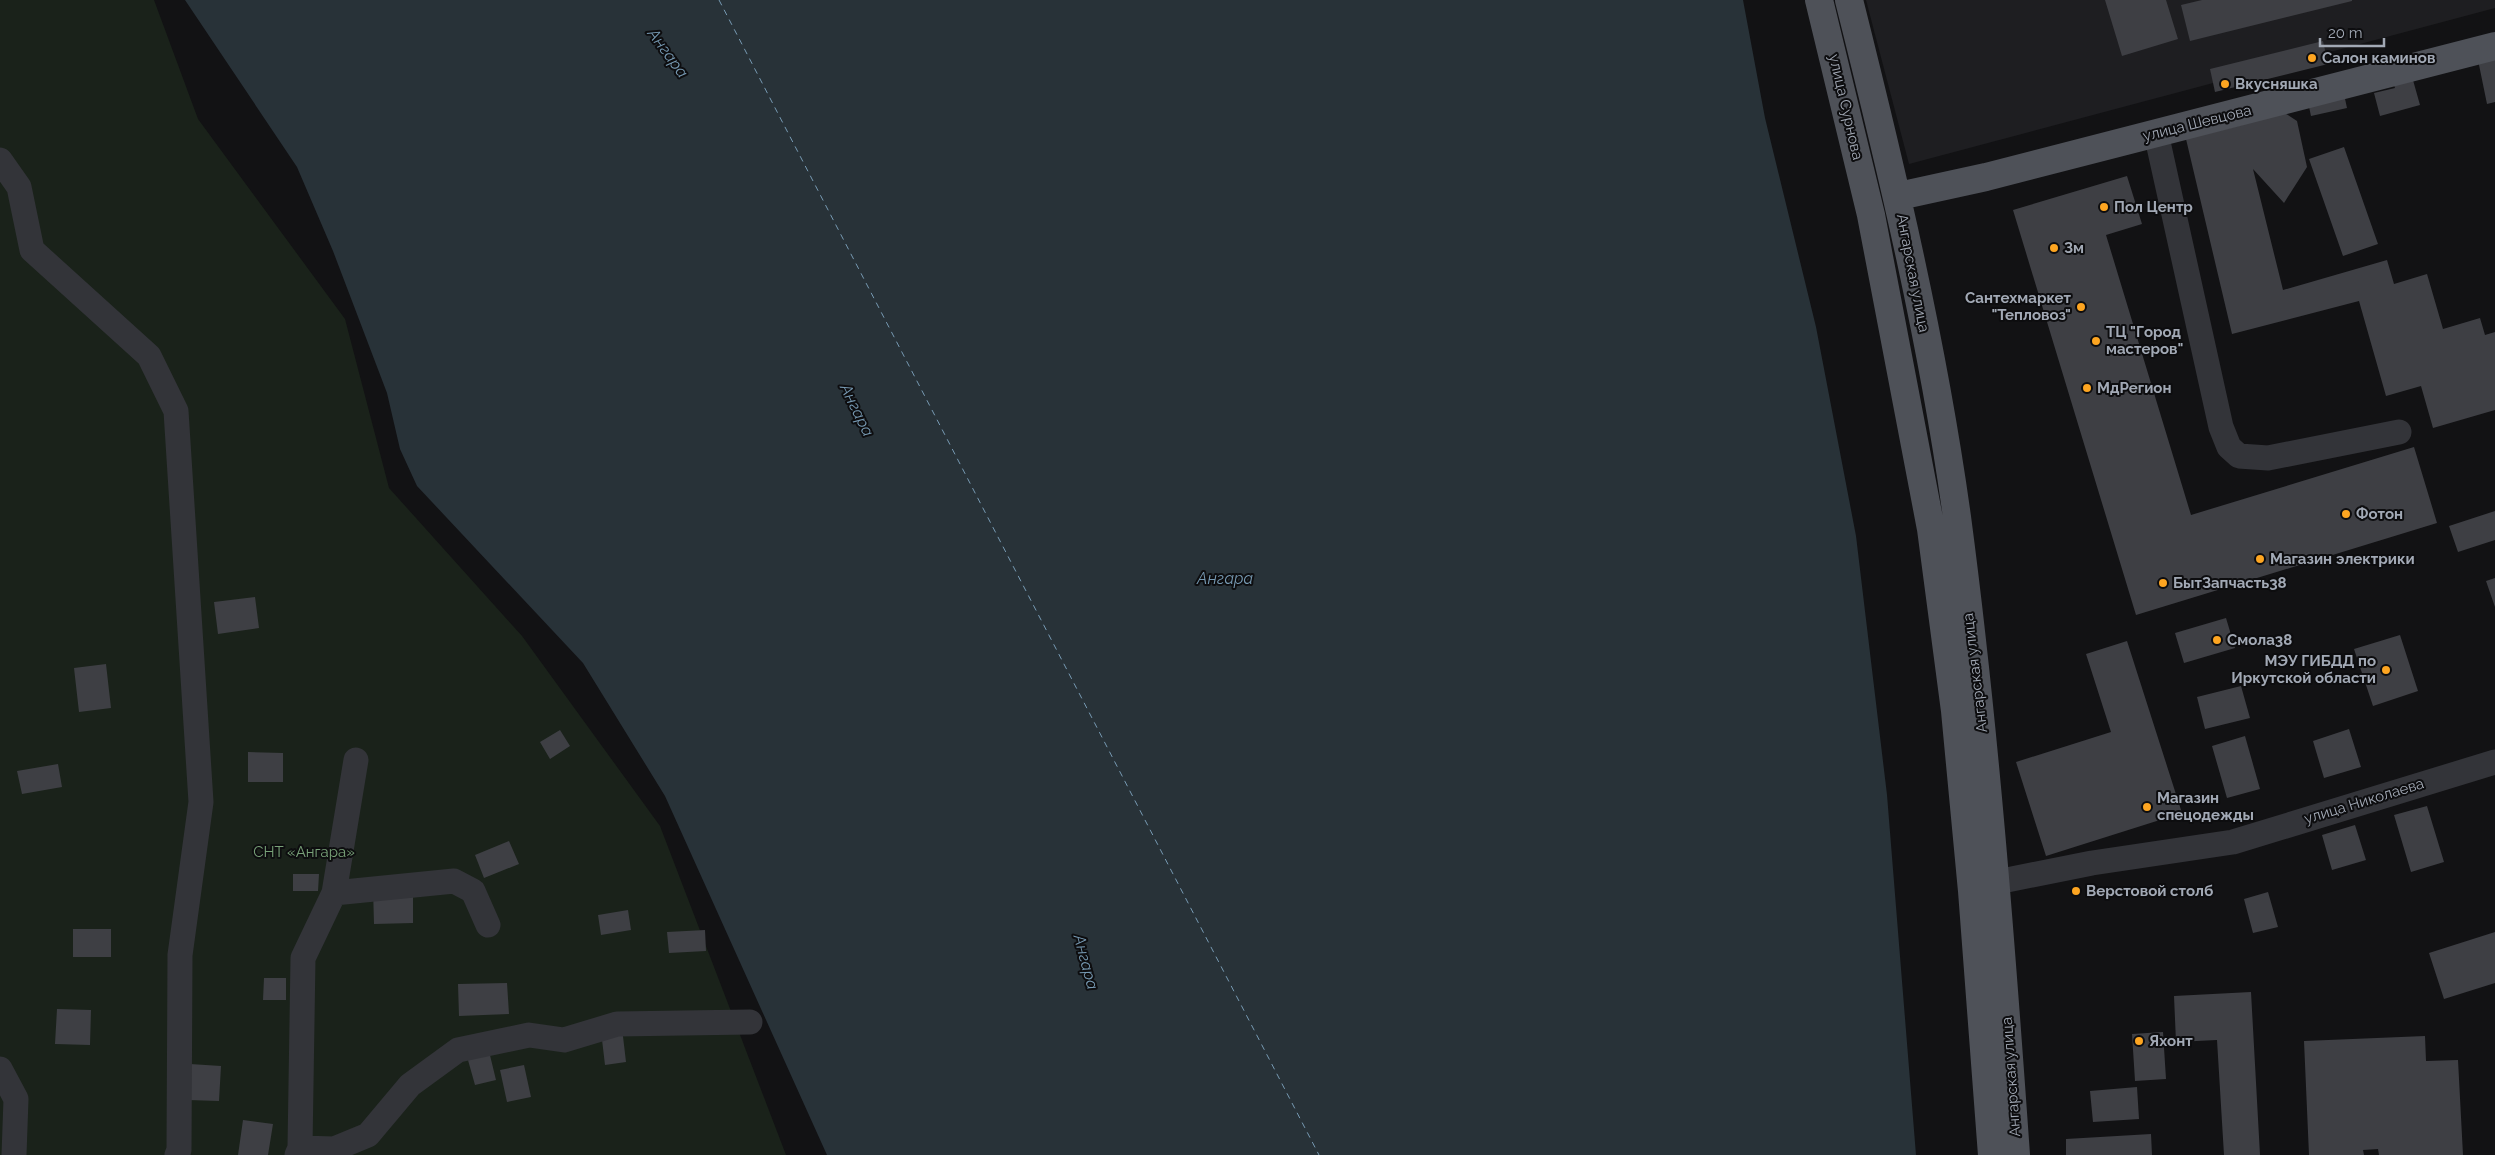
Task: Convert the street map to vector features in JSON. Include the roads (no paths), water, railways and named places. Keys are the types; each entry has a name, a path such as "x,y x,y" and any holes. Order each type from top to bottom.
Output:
{"main road":[{"name":"улица Сурнова","path":"1819,0 1871,215"},
{"name":"улица Сурнова","path":"1849,0 1899,196"},
{"name":"улица Шевцова","path":"1899,196 1986,177 2495,46"},
{"name":"Ангарская улица","path":"1899,196 1956,516 1980,709 1997,882 2016,1155"},
{"name":"Ангарская улица","path":"1871,215 1931,529 1955,711 1972,891 1992,1155"}],"street":[{"path":"2156,133 2221,427 2229,447 2239,456 2268,458 2399,432"},
{"path":"0,160 19,187 32,250 149,356 176,411 201,802 180,955 179,1150 177,1155"},
{"path":"356,760 334,893 303,958 299,1152 334,1150 368,1135 410,1085 458,1050 529,1035 564,1040 617,1024 750,1022"},
{"name":"улица Николаева","path":"1997,882 2092,863 2233,842 2495,762"},
{"path":"334,893 454,881 473,890 488,925"},
{"path":"0,1069 16,1099 14,1155"}],"water":[{"name":"Ангара","path":"185,0 1743,0 1765,118 1816,327 1856,536 1887,795 1916,1155 827,1155 665,796 583,663 417,486 400,449 387,393 333,251 297,167"}],"place":[{"name":"Салон каминов","path":"2312,58"},
{"name":"Вкусняшка","path":"2225,84"},
{"name":"Пол Центр","path":"2104,207"},
{"name":"Зм","path":"2054,248"},
{"name":"Сантехмаркет \"Тепловоз\"","path":"2081,307"},
{"name":"ТЦ \"Город мастеров\"","path":"2096,341"},
{"name":"МдРегион","path":"2087,388"},
{"name":"Фотон","path":"2346,514"},
{"name":"Магазин электрики","path":"2260,559"},
{"name":"БытЗапчасть38","path":"2163,583"},
{"name":"Смола38","path":"2217,640"},
{"name":"МЭУ ГИБДД по Иркутской области","path":"2386,670"},
{"name":"Магазин спецодежды","path":"2147,807"},
{"name":"Верстовой столб","path":"2076,891"},
{"name":"Яхонт","path":"2139,1041"}],"park label":[{"name":"СНТ «Ангара»","path":"304,852"}]}
